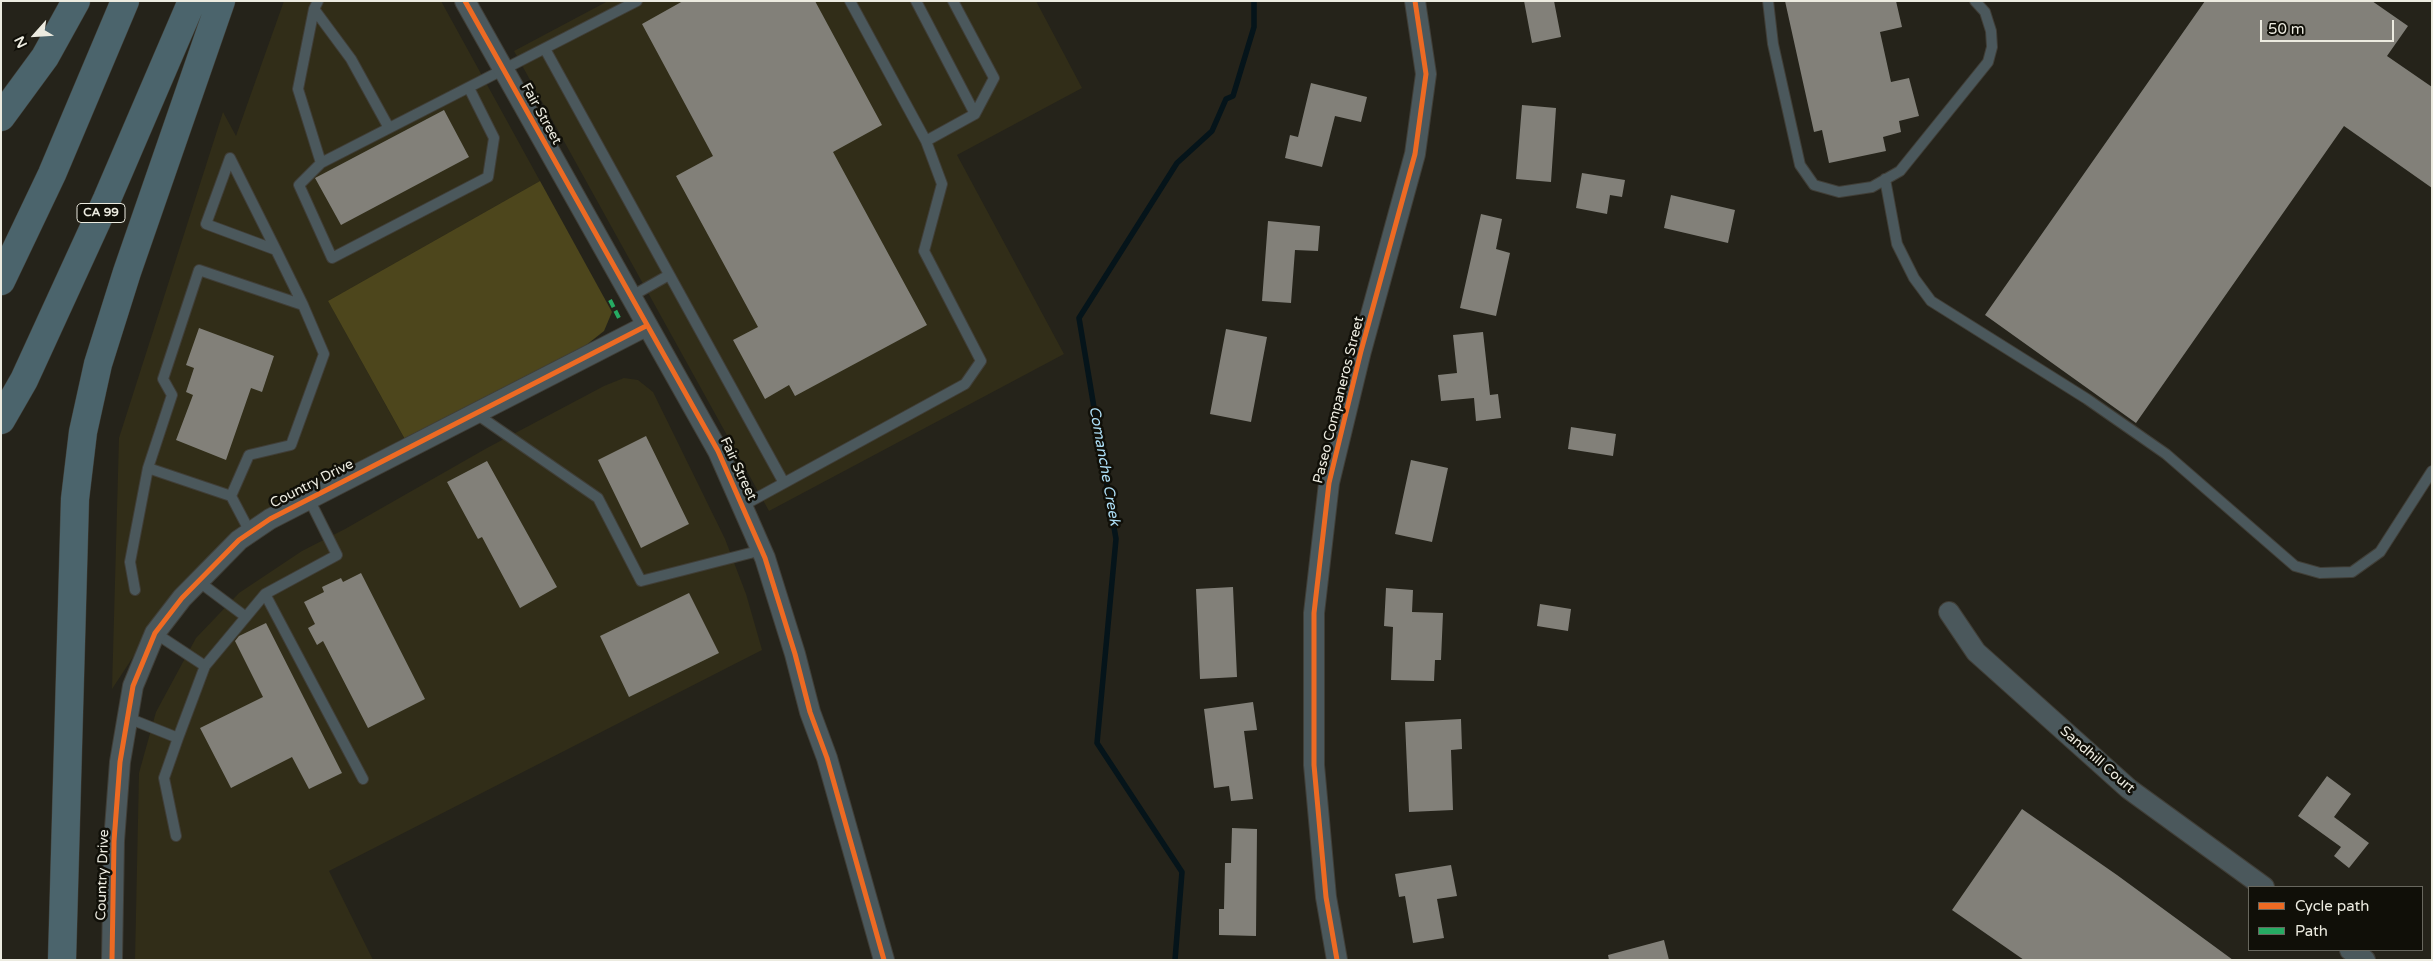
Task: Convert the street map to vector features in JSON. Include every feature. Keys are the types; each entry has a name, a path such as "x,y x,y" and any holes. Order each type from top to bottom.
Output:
{"highway":[{"path":"1,116 45,56 76,1"},
{"path":"1,281 52,174 125,1"},
{"name":"CA 99","path":"1,420 24,380 108,199 192,1"},
{"path":"62,960 75,500 83,432 98,364 124,281 221,1"}],"street":[{"name":"Fair Street","path":"465,1 646,326 670,363 714,443 762,550 795,654 810,712 826,758 884,960"},
{"name":"Paseo Companeros Street","path":"1337,960 1326,898 1314,765 1314,614 1329,483 1361,351 1415,154 1426,74 1415,1"},
{"name":"Country Drive","path":"112,960 114,841 120,762 133,686 155,633 198,581 239,540 270,519 646,326"},
{"name":"Sandhill Court","path":"1949,612 1976,652 2129,790 2263,886"},
{"path":"2352,951 2365,960"}],"lane":[{"path":"469,88 494,138 488,177 332,258 299,185 321,163 637,1"},
{"path":"742,506 966,384 981,361 924,251 942,184 926,141 850,1"},
{"path":"916,1 975,114"},
{"path":"926,141 975,114 994,78 953,1"},
{"path":"1768,1 1773,44 1800,165 1814,185 1839,192 1872,187 1900,171 1988,62 1992,47 1991,31 1985,12 1975,1"},
{"path":"316,5 351,59 390,128"},
{"path":"316,5 298,89 321,163"},
{"path":"545,49 784,483"},
{"path":"230,496 249,455 290,445 324,354 303,306 276,250 230,158 206,224 276,250"},
{"path":"1885,179 1897,244 1914,278 1931,301 2087,399 2166,454 2295,566 2320,573 2352,572 2380,552 2432,472"},
{"path":"134,590 130,562 148,468 172,395 164,379 199,270 303,306"},
{"path":"630,297 669,275"},
{"path":"475,413 598,498 641,581 762,550"},
{"path":"148,468 230,496 250,532"},
{"path":"176,836 164,778 205,666 265,594 337,555 309,499"},
{"path":"198,581 246,617"},
{"path":"265,594 363,779"},
{"path":"155,633 205,666"},
{"path":"128,718 178,738"}],"shaded area":[{"path":"284,1 441,1 540,181 328,301 404,438 262,513 168,604 112,689 119,438 223,112 236,136"},
{"path":"608,1 1036,1 1082,88 957,155 1064,354 769,511 514,51"},
{"path":"540,181 612,312 604,331 585,346 407,443 328,301"},
{"path":"624,378 638,380 653,392 725,539 746,594 762,650 329,871 373,960 135,960 139,773 156,712 196,638 239,593 302,551 345,529 487,448 604,386"}],"building":[{"path":"683,1 815,1 882,125 833,152 927,325 795,396 789,385 765,399 733,340 758,327 676,176 713,156 642,24"},
{"path":"1524,1 1554,1 1561,37 1532,43"},
{"path":"1785,1 1896,1 1902,27 1880,32 1891,82 1909,78 1919,116 1899,121 1901,132 1883,137 1886,151 1829,163 1822,130 1814,132"},
{"path":"2205,1 2372,1 2408,26 2387,56 2432,87 2432,188 2344,126 2136,423 1985,315"},
{"path":"1311,83 1367,97 1361,122 1335,116 1322,167 1285,158 1290,135 1298,137"},
{"path":"1522,105 1556,108 1551,182 1516,179"},
{"path":"444,110 469,157 341,225 315,178"},
{"path":"1582,173 1625,180 1622,197 1610,195 1607,214 1576,208"},
{"path":"1671,195 1735,210 1728,243 1664,228"},
{"path":"1481,214 1502,219 1496,249 1510,253 1496,316 1460,308"},
{"path":"1268,221 1320,226 1318,251 1295,250 1291,303 1262,301"},
{"path":"199,328 274,356 262,392 251,388 226,460 176,440 193,395 186,392 194,368 186,365"},
{"path":"1226,329 1267,337 1251,422 1210,414"},
{"path":"1483,332 1490,395 1498,394 1501,418 1476,421 1474,398 1441,401 1438,375 1457,373 1453,335"},
{"path":"1571,427 1616,434 1613,456 1568,449"},
{"path":"646,436 689,524 641,548 598,460"},
{"path":"1411,460 1448,468 1432,542 1395,534"},
{"path":"487,461 557,587 520,608 482,537 478,539 447,482"},
{"path":"361,573 425,699 368,728 323,641 317,645 308,628 315,624 304,602 324,592 322,587 341,578 343,582"},
{"path":"1233,587 1237,677 1200,679 1196,589"},
{"path":"1386,588 1413,590 1412,612 1443,613 1441,660 1435,660 1434,681 1391,680 1393,627 1384,626"},
{"path":"689,593 719,653 629,697 600,636"},
{"path":"1540,604 1571,609 1568,631 1537,626"},
{"path":"266,623 342,773 309,789 292,757 231,788 200,728 263,697 235,641 239,636"},
{"path":"1253,702 1257,730 1244,731 1253,799 1231,801 1229,786 1214,788 1204,709"},
{"path":"1461,719 1462,749 1451,750 1453,810 1409,812 1405,722"},
{"path":"2327,776 2351,794 2334,817 2369,843 2349,868 2334,856 2341,847 2298,816"},
{"path":"2022,809 2117,875 2233,960 2024,960 1952,910"},
{"path":"1232,828 1257,829 1256,936 1219,935 1219,909 1224,909 1225,863 1231,863"},
{"path":"1451,865 1457,896 1437,899 1444,938 1413,943 1405,896 1399,897 1395,874"},
{"path":"1664,940 1669,960 1609,960 1608,955"}],"waterway":[{"name":"Comanche Creek","path":"1175,960 1182,872 1097,743 1116,539 1079,318 1177,163 1212,131 1226,99 1233,96 1254,27 1254,1"}],"marked path":[{"path":"610,300 619,318"}],"cycle path":[{"path":"465,1 718,451 765,558 795,654 810,712 827,758 884,960"},
{"path":"1337,960 1326,897 1314,765 1314,613 1329,483 1361,351 1415,154 1426,74 1415,1"},
{"path":"112,960 114,841 120,762 133,686 155,633 182,598 239,540 270,519 646,326"}]}
